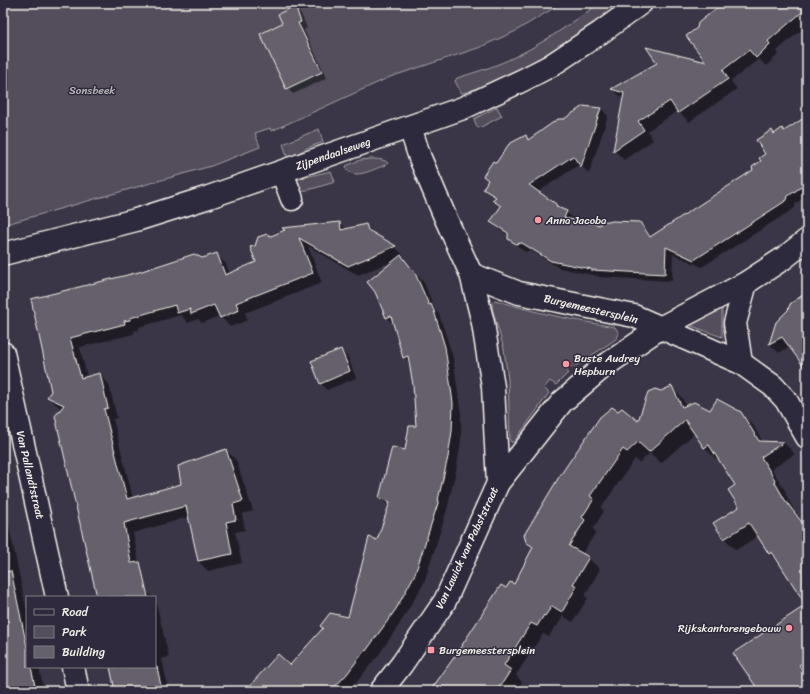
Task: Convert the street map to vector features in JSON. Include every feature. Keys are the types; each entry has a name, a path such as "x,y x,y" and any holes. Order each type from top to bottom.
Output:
{"street":[{"name":"Zijpendaalseweg","path":"3,254 136,220 209,197 463,108 550,66 600,33 640,3"},
{"path":"410,127 420,158 472,274 483,322 493,387 498,483"},
{"path":"282,172 292,199"},
{"path":"660,328 746,283 784,258 807,240"},
{"name":"Burgemeestersplein","path":"472,274 519,293 634,316 660,328"},
{"path":"741,363 735,323 746,283"},
{"path":"660,328 741,363 772,386 786,400 807,437"},
{"name":"Burgemeestersplein","path":"498,483 562,402 602,368 660,328"},
{"name":"Van Pallandtstraat","path":"3,353 57,596"},
{"name":"Van Lawick van Pabststraat","path":"381,691 402,664 445,601 498,483"},
{"path":"73,668 78,691"}],"green space":[{"name":"Sonsbeek","path":"3,3 562,3 514,32 478,48 390,77 271,131 270,128 255,133 260,147 211,166 3,225"},
{"path":"600,3 622,3 552,51 525,66 468,92 461,93 455,81 457,78 494,66 531,49"},
{"path":"497,107 502,116 479,128 477,127 474,119"},
{"path":"319,129 323,142 307,148 288,159 283,144"},
{"path":"360,160 382,160 388,163 361,174 351,173 347,170 346,166"},
{"path":"331,171 335,182 298,193 293,180"},
{"path":"495,300 569,319 615,327 619,333 617,338 573,368 565,363 564,364 568,373 556,385 550,381 544,388 549,393 514,442 511,442 510,440 508,380 504,349 492,308 492,303"},
{"path":"722,304 722,337 689,325"}],"building":[{"path":"723,3 807,3 807,8 768,41 770,44 756,58 749,50 723,70 728,79 678,113 670,101 638,121 644,130 613,151 624,93 611,89 657,63 646,47 706,62 686,36 697,28 698,23"},
{"path":"295,6 301,22 298,23 322,72 286,89 260,34 282,23 278,14"},
{"path":"583,106 601,108 581,167 573,156 529,185 556,204 557,207 567,211 564,218 600,225 601,220 610,222 640,222 650,237 753,170 752,167 761,161 759,158 765,154 756,140 772,130 774,134 782,128 784,131 807,116 807,183 788,196 787,200 694,260 666,247 665,274 591,270 551,261 522,243 516,244 508,239 508,233 490,222 501,206 492,200 496,197 483,189 488,180 483,176 493,161 496,163 509,144 526,135 528,140 558,119 564,119"},
{"path":"340,222 341,230 366,224 368,230 396,246 348,266 299,238 313,273 236,303 239,310 220,318 214,305 191,314 190,309 177,313 175,305 130,318 130,320 124,321 125,324 70,338 81,378 100,373 108,408 104,409 127,499 181,484 178,466 226,449 243,501 233,504 236,520 226,522 232,554 198,561 186,506 124,523 131,563 140,562 148,596 97,596 55,416 64,405 47,397 51,391 31,299 139,272 194,254 202,258 217,253 225,275 256,262 250,247 255,246 258,237 267,234 271,236 285,230 282,228"},
{"path":"401,255 415,273 429,305 431,304 434,311 445,347 453,403 452,431 439,500 415,574 396,609 366,651 365,650 347,674 331,691 245,691 278,654 290,665 323,628 320,626 330,613 348,617 369,537 377,540 390,502 379,498 392,447 405,450 409,426 416,426 413,385 408,356 403,358 391,316 386,318 375,292 367,282"},
{"path":"807,292 807,371 782,337 769,344 776,322 788,310 790,304"},
{"path":"341,349 350,371 320,384 311,361"},
{"path":"672,386 682,407 694,402 710,410 717,399 741,412 759,441 784,442 761,457 785,500 807,529 807,660 799,665 807,676 807,691 759,691 733,653 806,605 772,552 769,554 749,523 724,539 713,523 739,507 728,490 735,485 709,445 704,448 685,420 649,452 638,442 627,452 623,449 590,496 594,499 582,517 585,520 569,546 589,557 573,584 577,586 562,612 552,606 537,626 531,623 504,665 511,670 497,691 430,691 463,645 501,585 506,588 510,582 514,584 533,547 526,542 524,535 559,477 600,417 612,407 618,411 622,408 638,421 648,392 655,389 661,391"},
{"path":"11,571 26,642 26,668 31,668 36,691 3,691 3,572"},
{"path":"157,667 162,691 115,691 110,668"}],"place":[{"name":"Anna Jacoba","path":"538,220"},
{"name":"Buste Audrey Hepburn","path":"566,364"},
{"name":"Rijkskantorengebouw","path":"789,628"},
{"name":"Burgemeestersplein","path":"431,650"}]}
